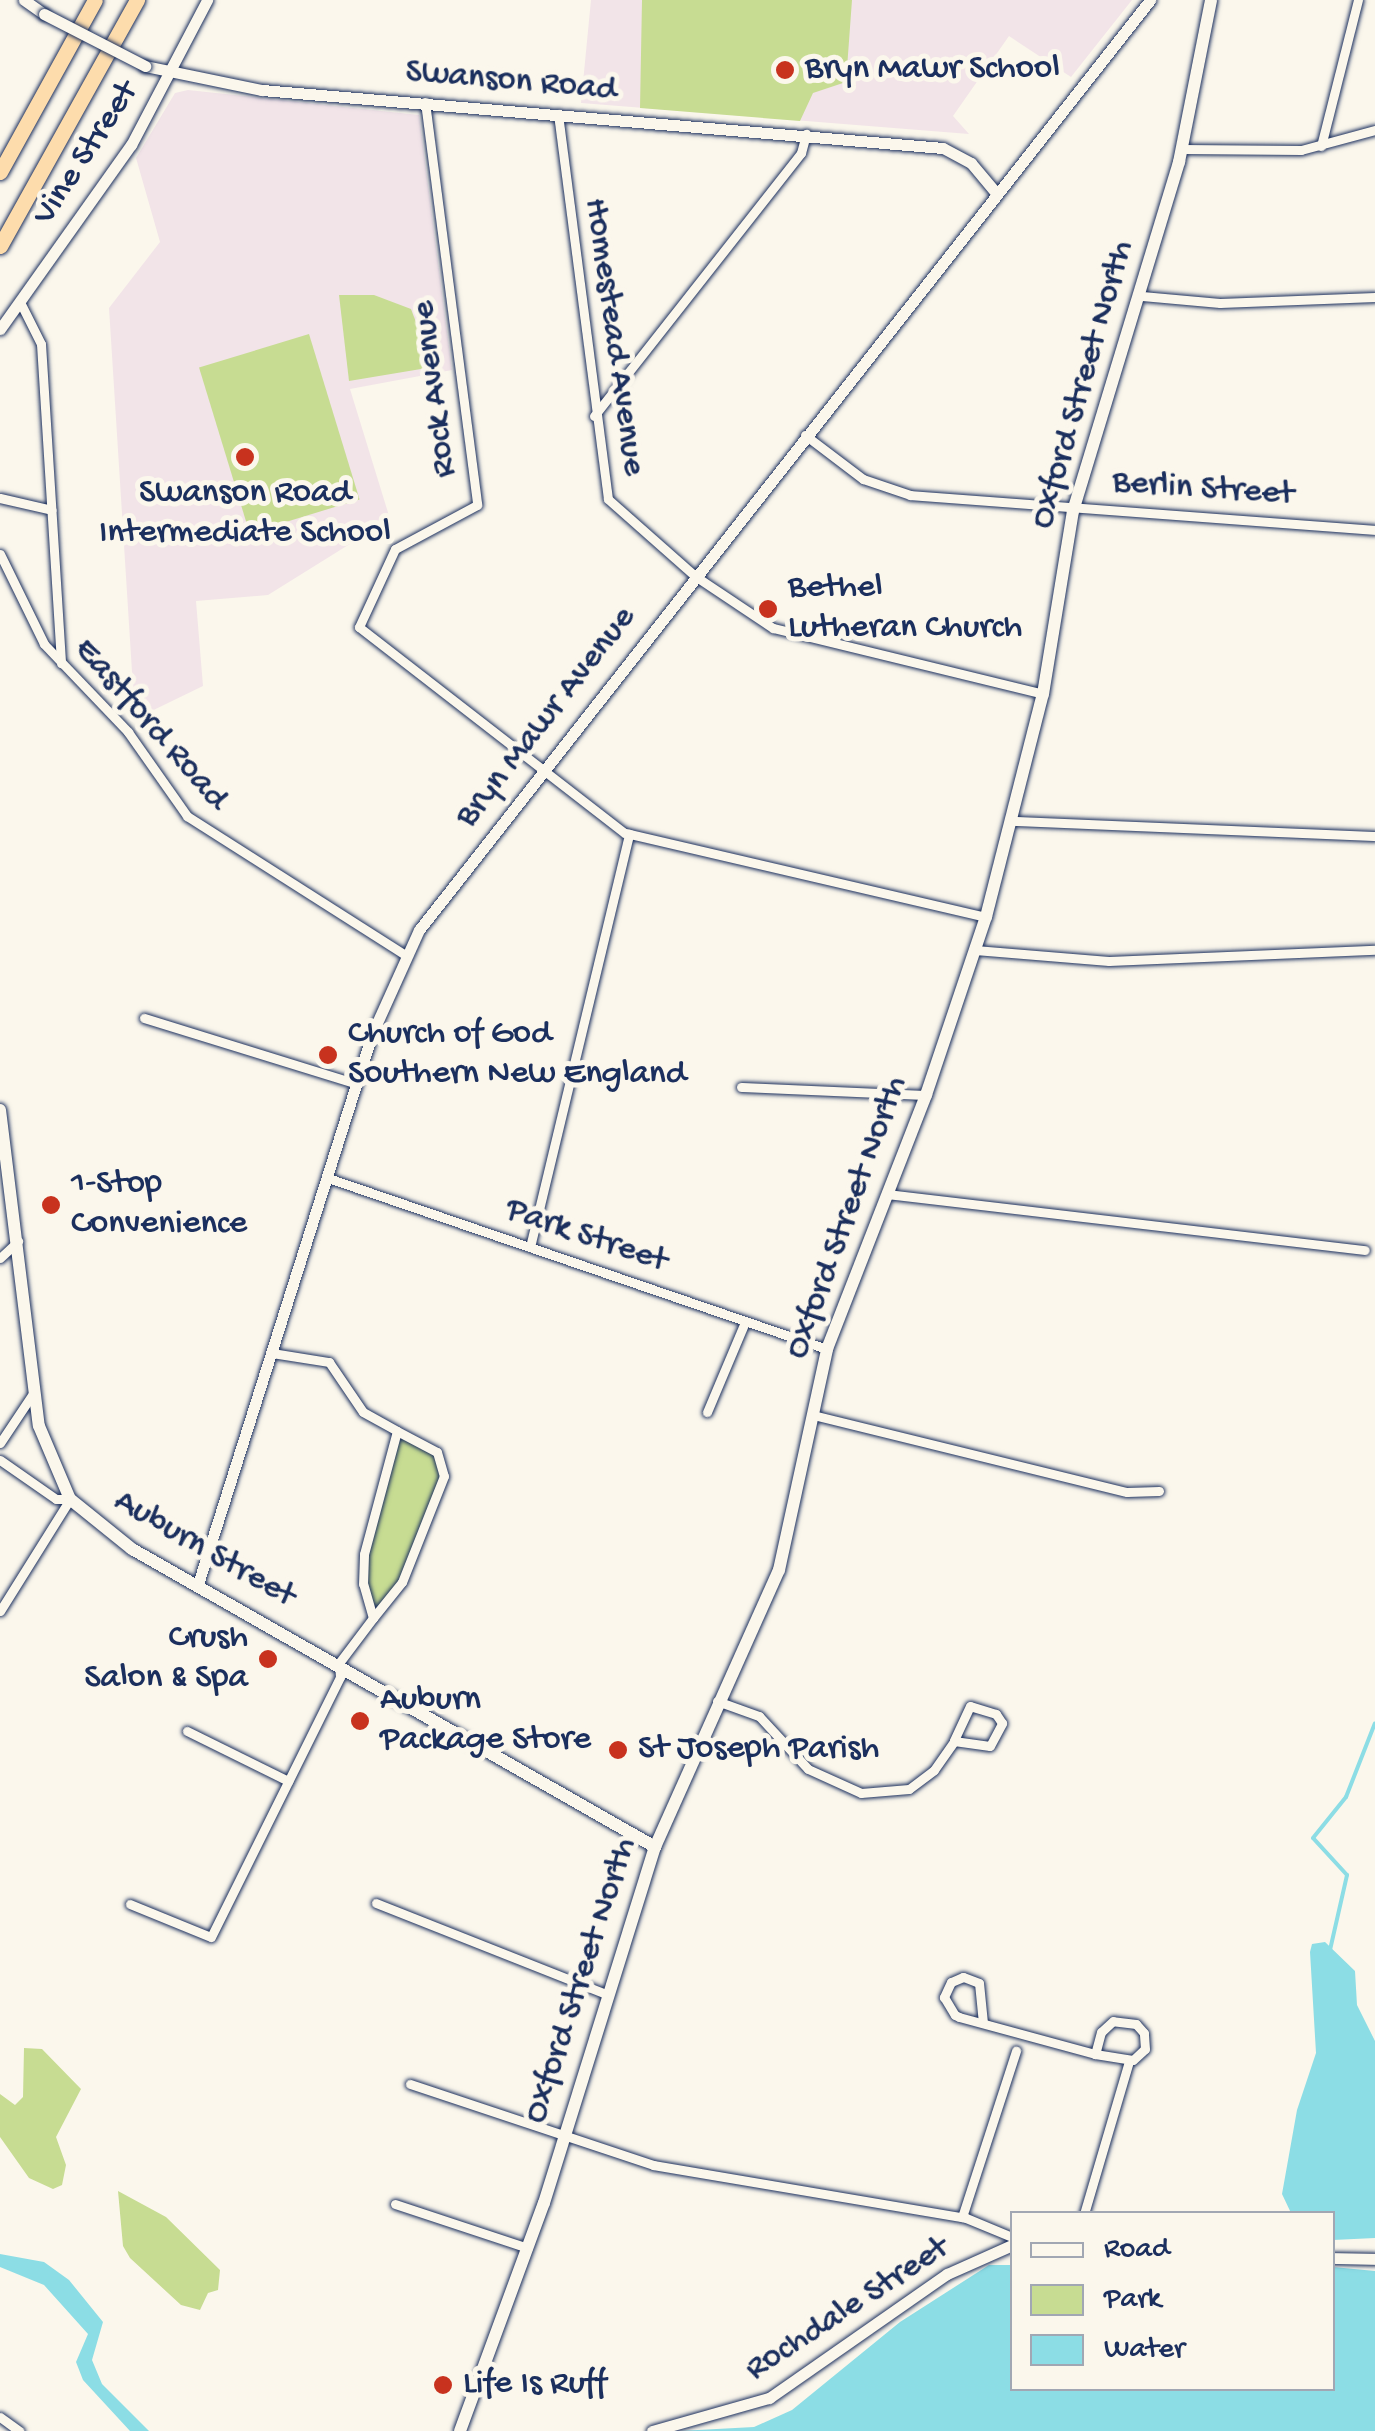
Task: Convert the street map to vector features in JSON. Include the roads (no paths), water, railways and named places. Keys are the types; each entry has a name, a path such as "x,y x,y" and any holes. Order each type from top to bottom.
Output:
{"highway":[{"path":"0,172 95,0"},
{"path":"0,246 137,0"}],"main road":[{"name":"Oxford Street North","path":"460,2431 528,2248 656,1847 717,1701 779,1570 827,1349 926,1095 986,917 1015,821 1043,694 1073,508 1142,296 1182,149 1209,2"},
{"name":"Auburn Street","path":"0,1110 34,1392 48,1458 70,1499 112,1536 656,1847"}],"street":[{"name":"Swanson Road","path":"24,0 146,66 171,74 252,89 949,149 972,163 995,192"},
{"name":"Vine Street","path":"0,329 118,165 171,74 207,0"},
{"name":"Bryn Mawr Avenue","path":"198,1584 357,1084 405,955 543,768 1150,0"},
{"path":"1321,146 1358,0"},
{"name":"Rock Avenue","path":"426,102 477,505 394,549 359,628 629,834 986,917"},
{"name":"Homestead Avenue","path":"558,114 604,493 695,576 779,631 1043,694"},
{"path":"1182,149 1321,146 1375,130"},
{"path":"594,416 802,154 806,134"},
{"path":"1142,296 1220,303 1375,296"},
{"path":"20,302 42,344 61,664"},
{"name":"Berlin Street","path":"805,435 863,480 893,492 1375,530"},
{"path":"0,498 52,510"},
{"name":"Eastford Road","path":"0,554 39,636 128,732 194,823 405,955"},
{"path":"1015,821 1375,836"},
{"path":"530,1247 629,834"},
{"path":"975,950 1152,961 1375,950"},
{"path":"144,1018 357,1084"},
{"path":"741,1087 926,1095"},
{"name":"Park Street","path":"328,1178 827,1349"},
{"path":"887,1194 1365,1250"},
{"path":"0,1258 18,1241"},
{"path":"708,1412 745,1322"},
{"path":"130,1904 212,1937 340,1677 339,1663 404,1580 444,1476 437,1452 364,1412 329,1362 272,1353"},
{"path":"0,1443 34,1392"},
{"path":"813,1415 1126,1492 1160,1491"},
{"path":"374,1618 363,1584 364,1554 397,1431"},
{"path":"0,1460 56,1498 70,1499 0,1611"},
{"path":"717,1701 759,1716 817,1776 861,1793 909,1789 934,1770 970,1706 996,1714 1002,1723 990,1746 954,1740"},
{"path":"187,1731 288,1781"},
{"path":"376,1903 608,1995"},
{"path":"983,2023 980,1983 964,1977 951,1982 944,1997 948,2010 983,2023 1095,2054 1129,2061 1143,2053 1146,2041 1139,2026 1125,2021 1103,2028 1095,2054"},
{"path":"962,2218 1016,2051"},
{"path":"1085,2211 1129,2061"},
{"path":"410,2084 653,2165 962,2218 1010,2240"},
{"path":"395,2204 528,2248"},
{"name":"Rochdale Street","path":"652,2431 769,2398 947,2274 1010,2242"},
{"path":"1335,2258 1375,2259"},
{"path":"0,2416 18,2431"}],"water":[{"path":"1325,1942 1355,1971 1357,2005 1375,2041 1375,2238 1335,2240 1335,2211 1290,2211 1282,2194 1297,2110 1316,2053 1312,1944"},
{"path":"0,2254 44,2262 69,2280 103,2322 92,2360 102,2384 149,2431 130,2431 83,2380 76,2362 88,2334 44,2285 0,2267"},
{"path":"989,2265 1010,2265 1010,2391 1335,2391 1335,2267 1375,2271 1375,2431 679,2431 754,2427 792,2410 900,2322"}],"waterway":[{"path":"1330,1950 1347,1875 1313,1838 1346,1797 1375,1723"}],"place":[{"name":"Bryn Mawr School","path":"785,70"},
{"name":"Swanson Road Intermediate School","path":"245,457"},
{"name":"Bethel Lutheran Church","path":"768,609"},
{"name":"Church of God Southern New England","path":"328,1055"},
{"name":"1-Stop Convenience","path":"51,1205"},
{"name":"Crush Salon & Spa","path":"268,1659"},
{"name":"Auburn Package Store","path":"360,1721"},
{"name":"St Joseph Parish","path":"618,1750"},
{"name":"Life Is Ruff","path":"443,2385"}]}
